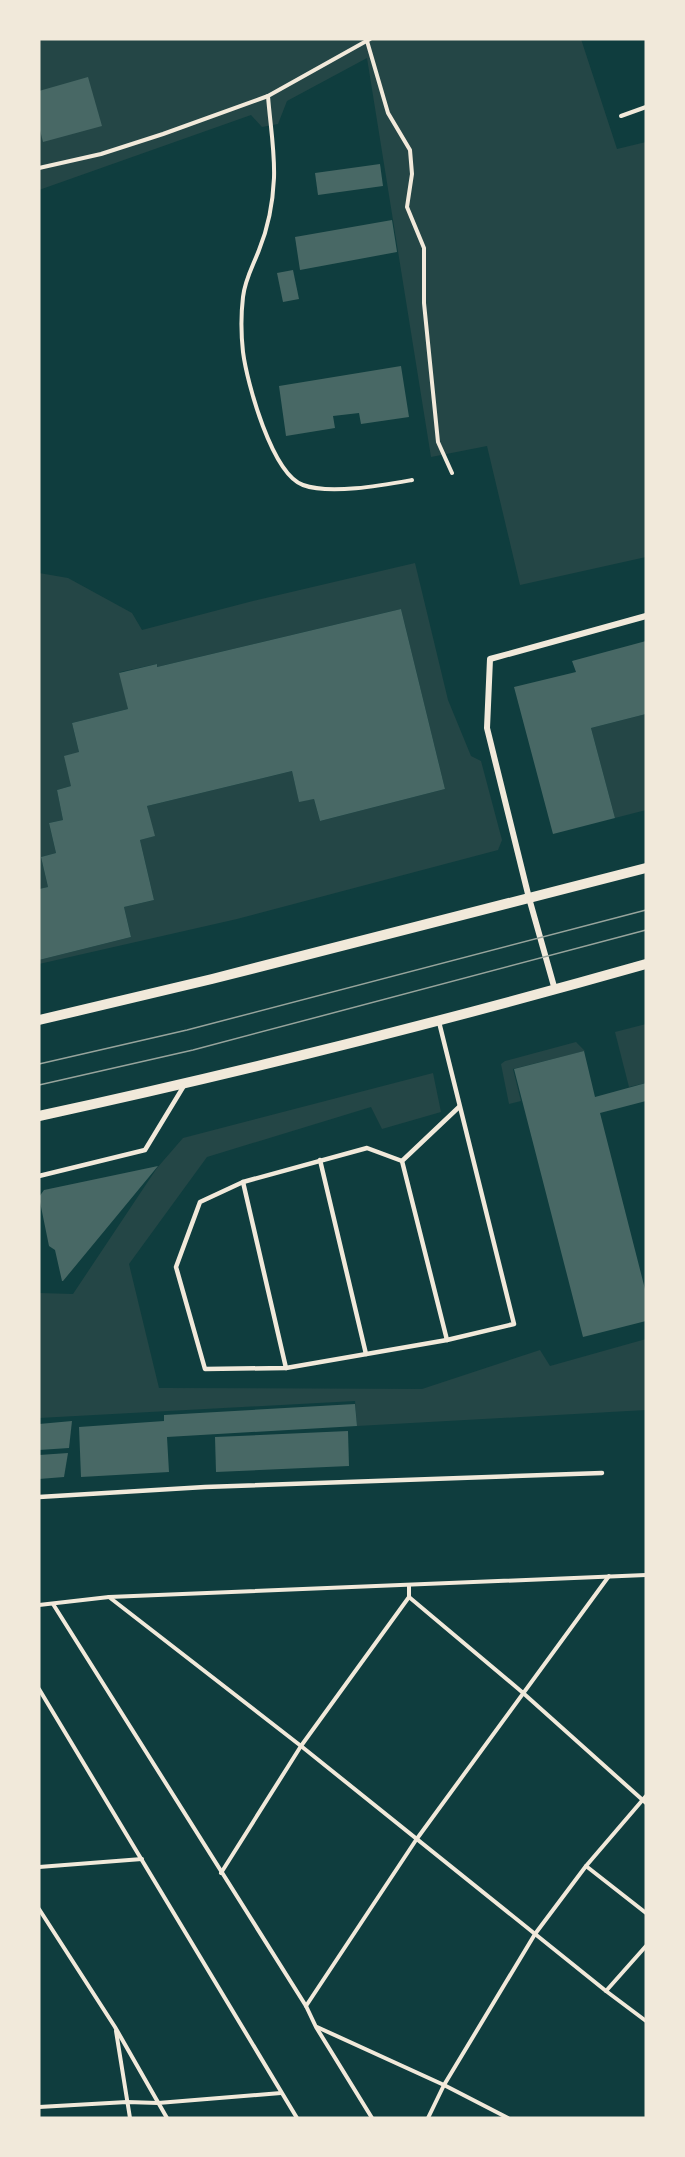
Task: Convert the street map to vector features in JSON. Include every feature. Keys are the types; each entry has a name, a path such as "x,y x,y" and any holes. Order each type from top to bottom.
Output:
{"street":[{"path":"555,990 529,898 487,728 489,659 646,616"},
{"path":"39,1020 212,979 646,868"},
{"path":"39,1116 185,1084 555,990 646,964"}],"lane":[{"path":"402,1161 367,1148 243,1182 200,1202 176,1267 206,1369 286,1368 447,1341 514,1324 438,1020"},
{"path":"39,1176 145,1150 185,1084"},
{"path":"402,1161 459,1107"},
{"path":"320,1160 366,1354"},
{"path":"402,1161 447,1341"},
{"path":"243,1182 286,1368"},
{"path":"39,1497 205,1487 602,1473"}],"path":[{"path":"39,168 101,154 268,96 369,40 388,113 410,150 412,174 406,207 424,248 424,303 438,442 452,473"},
{"path":"268,96 274,178 260,248 248,274 243,296 242,316 243,352 249,383 274,455 288,475 302,485 321,489 377,487 412,480"},
{"path":"621,116 646,107"},
{"path":"39,1605 109,1597 646,1575"},
{"path":"306,2006 416,1839 609,1576"},
{"path":"221,1873 301,1746 409,1597 409,1586"},
{"path":"109,1597 301,1746 646,2021"},
{"path":"409,1597 522,1692 644,1802"},
{"path":"53,1604 306,2006 316,2027 372,2118"},
{"path":"39,1689 297,2118"},
{"path":"428,2118 444,2085 535,1934 586,1866 644,1802 646,1796"},
{"path":"39,1867 142,1859"},
{"path":"586,1866 646,1913"},
{"path":"39,1909 115,2027 167,2118"},
{"path":"606,1991 646,1946"},
{"path":"115,2027 130,2118"},
{"path":"316,2027 444,2085 508,2118"},
{"path":"39,2107 127,2102 158,2103 281,2092"}],"shaded area":[{"path":"39,39 581,39 617,149 646,142 646,557 520,585 487,446 431,457 367,58 287,101 278,124 262,127 251,115 39,190"},
{"path":"415,563 448,700 471,756 481,761 502,840 498,850 237,919 39,964 39,960 131,937 124,907 154,900 140,840 154,836 147,806 292,771 299,801 314,799 320,821 445,789 401,609 157,667 157,664 120,672 128,709 72,723 79,752 71,786 57,790 63,820 49,823 56,853 41,857 48,887 39,889 39,573 68,578 132,613 142,630"},
{"path":"646,714 646,810 615,818 591,728"},
{"path":"646,1024 646,1083 629,1087 615,1032"},
{"path":"576,1042 585,1051 513,1069 521,1101 509,1104 501,1064"},
{"path":"433,1073 441,1112 382,1129 371,1107 207,1157 129,1264 159,1388 422,1389 540,1350 550,1366 646,1339 646,1410 357,1426 355,1401 39,1418 39,1293 73,1294 157,1168 183,1138"}],"building":[{"path":"88,77 102,126 43,142 39,126 39,91"},
{"path":"380,164 383,186 318,195 315,173"},
{"path":"392,220 397,252 300,270 295,237"},
{"path":"293,270 299,299 283,302 277,273"},
{"path":"401,366 409,417 361,424 359,413 333,416 335,428 286,436 279,386"},
{"path":"401,609 445,789 320,821 314,799 299,802 292,771 147,806 155,836 140,840 154,900 124,907 131,937 39,960 39,889 48,887 41,857 56,853 49,823 63,820 57,790 71,786 64,756 79,752 72,723 128,709 119,673 157,664 157,667"},
{"path":"646,641 646,714 591,728 615,818 553,834 514,687 576,672 572,661"},
{"path":"584,1051 595,1097 646,1083 646,1101 600,1113 646,1293 646,1321 583,1337 514,1069"},
{"path":"158,1166 62,1281 55,1250 49,1246 39,1197 44,1190"},
{"path":"355,1404 357,1426 167,1437 169,1472 81,1477 79,1427 164,1421 164,1415"},
{"path":"72,1421 69,1448 39,1450 39,1424"},
{"path":"348,1431 349,1466 216,1472 215,1437"},
{"path":"68,1453 64,1477 39,1479 39,1455"}],"tram line":[{"path":"39,1064 187,1030 646,910"},
{"path":"39,1085 193,1050 646,930"}]}
